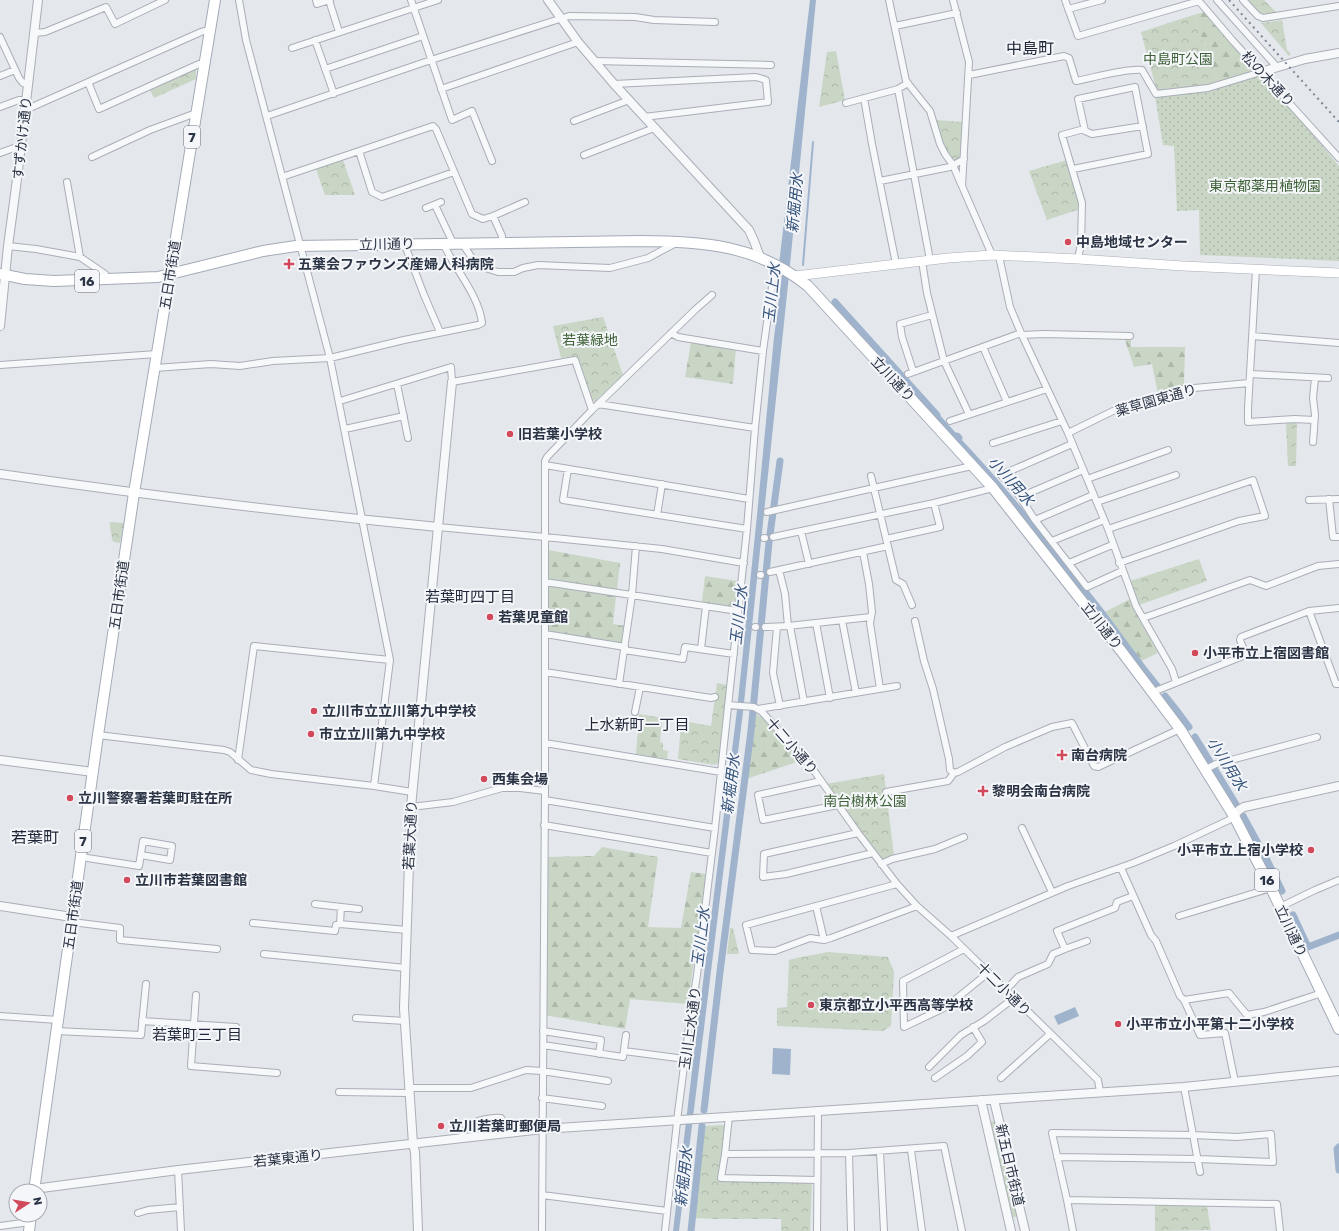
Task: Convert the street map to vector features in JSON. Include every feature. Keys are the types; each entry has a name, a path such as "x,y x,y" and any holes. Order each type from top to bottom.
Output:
{"main road":[{"name":"五日市街道","path":"35,1183 98,735 134,493 215,0"},
{"name":"立川通り","path":"3,275 42,281 106,280 158,277 263,252 300,245 453,243 680,242 708,244 739,250 760,257 776,266"},
{"path":"794,275 926,260 996,255 1339,273"},
{"name":"16","path":"776,266 794,275"},
{"name":"立川通り","path":"794,275 808,286 993,488 1076,592 1180,729 1211,767 1339,1029"}],"street":[{"name":"すずかけ通り","path":"0,326 3,275 8,246 38,0"},
{"path":"34,33 45,32 106,7 115,24 165,0"},
{"path":"239,0 246,40 340,401 390,660 374,786"},
{"path":"316,0 317,4 330,0 339,32"},
{"path":"411,0 452,120 472,110 492,161"},
{"path":"292,48 438,0"},
{"path":"548,0 578,42 614,84 749,230 760,257"},
{"path":"889,0 906,81 930,111 940,144 953,165 996,255 1010,307 1021,334 1068,433 1108,529 1112,545 1136,606 1172,669 1176,682"},
{"path":"953,0 969,62 962,186"},
{"path":"1065,0 1078,36 1198,1"},
{"path":"1068,9 1102,0"},
{"path":"1217,0 1277,67"},
{"path":"1243,0 1258,16 1263,18 1339,6"},
{"name":"松の木通り","path":"1198,1 1339,158"},
{"path":"895,26 957,13"},
{"path":"267,116 431,60 569,16 635,17 654,20 715,22"},
{"path":"0,107 19,100 32,107 201,32 210,32"},
{"path":"325,69 423,36"},
{"path":"0,37 15,70 23,83 27,84"},
{"path":"315,40 334,94"},
{"path":"441,90 578,42"},
{"path":"969,75 1064,56 1069,58 1076,81 1116,73 1142,70 1156,94 1208,88 1305,59 1339,53"},
{"path":"594,61 771,65"},
{"path":"88,82 99,109 199,64 205,64"},
{"path":"0,76 15,70"},
{"path":"614,84 756,77 766,80 768,102 644,117"},
{"path":"846,102 898,89 908,83"},
{"path":"1073,169 1148,154 1135,87 1078,99 1085,132 1092,134 1142,126"},
{"path":"898,89 914,174 932,315 944,361 969,414"},
{"path":"864,98 896,264"},
{"path":"574,121 629,100"},
{"path":"92,157 150,130 196,113"},
{"path":"282,177 433,126 436,129 472,214 484,219 525,202"},
{"path":"584,155 654,128"},
{"path":"1078,259 1081,244 1082,203 1062,135 1084,129"},
{"path":"0,153 14,148 20,149"},
{"path":"358,151 372,192 382,196 454,172"},
{"path":"880,181 950,167 964,159"},
{"path":"67,182 80,257"},
{"path":"426,208 441,202"},
{"path":"155,368 211,364 240,366 272,361 330,358 482,323 479,310 471,293 453,243 435,205"},
{"path":"493,216 502,236 502,243"},
{"path":"453,243 482,267 498,272 514,272 523,268 538,265 610,268 648,258 680,242"},
{"path":"406,244 406,248 424,295 440,332"},
{"path":"8,246 36,249 80,257 105,274 106,280"},
{"name":"玉川上水通り","path":"665,1231 681,1119 685,1060 715,828 744,563 763,351 776,266"},
{"path":"1256,269 1248,422 1295,419 1314,420"},
{"path":"542,1231 542,1045 545,800 545,461 547,457 598,404 712,295"},
{"path":"932,315 900,324 910,372 1021,334 1130,336"},
{"path":"671,333 678,337 763,351"},
{"path":"1252,336 1339,343"},
{"path":"983,347 1007,402"},
{"path":"0,365 157,354"},
{"path":"340,401 450,367 452,382 575,360 592,410"},
{"path":"1250,374 1328,378"},
{"path":"1312,442 1315,415 1313,398 1315,378"},
{"name":"若葉大通り","path":"418,1231 415,1152 413,1144 404,1008 407,890 412,792 452,382"},
{"name":"薬草園東通り","path":"1068,433 1113,411 1183,389 1249,383"},
{"path":"397,384 408,438"},
{"path":"950,421 1047,389"},
{"path":"598,404 755,428"},
{"path":"345,429 404,416"},
{"path":"994,443 1062,421"},
{"path":"1072,444 1001,475 1020,497 1035,520 1087,587 1122,571"},
{"path":"1087,479 1168,450"},
{"path":"545,465 749,499"},
{"path":"772,511 972,466"},
{"path":"568,469 563,500 747,529"},
{"path":"1020,497 1083,470"},
{"path":"0,474 134,493 363,520 438,526 662,549 744,563"},
{"path":"1097,502 1176,475"},
{"path":"871,476 896,580 903,584 912,605"},
{"path":"1108,529 1253,480 1265,516 1239,521 1119,562"},
{"path":"657,515 662,484"},
{"path":"773,537 934,503 993,488"},
{"path":"1035,520 1093,495"},
{"path":"1329,499 1333,537 1339,538"},
{"path":"1309,500 1339,499"},
{"path":"886,538 940,527 934,503"},
{"path":"1052,541 1104,520"},
{"path":"801,531 808,564"},
{"path":"1069,563 1112,545"},
{"path":"619,684 632,595 636,546"},
{"path":"770,572 888,546"},
{"path":"863,552 869,584 872,612 870,617 874,656 880,689"},
{"path":"1142,618 1250,580 1266,586 1318,566 1339,564"},
{"path":"779,570 785,594 789,626 804,702"},
{"path":"545,582 738,612"},
{"path":"701,649 706,606"},
{"path":"1153,692 1243,656 1244,653 1240,640 1241,637 1310,611 1339,608"},
{"path":"1310,611 1336,684 1339,684"},
{"path":"765,627 789,626 870,617"},
{"path":"842,620 856,693"},
{"path":"915,621 934,696 950,770 954,773"},
{"path":"816,623 830,698"},
{"path":"777,627 773,673 780,706"},
{"path":"545,634 683,659 684,647 734,654"},
{"path":"238,760 254,646 390,660"},
{"path":"545,672 710,698 715,697"},
{"path":"728,705 754,708 780,706 897,686"},
{"path":"635,712 640,687"},
{"name":"十二小通り","path":"754,708 795,748 822,781 858,833 897,884 917,906 951,936 1098,1080 1100,1092"},
{"path":"886,792 948,781 954,773 1005,747 1052,727 1072,723 1094,766 1098,766 1180,729"},
{"path":"98,735 224,750 230,752 251,770 271,774 412,792"},
{"path":"1211,767 1317,737"},
{"path":"545,743 721,772"},
{"path":"0,760 93,772"},
{"path":"822,781 758,795 763,820 838,805"},
{"path":"951,936 1052,892 1121,868 1174,846 1229,820 1244,807 1339,786"},
{"path":"411,807 453,802 502,788 520,788 545,791"},
{"path":"545,800 715,828"},
{"path":"544,825 712,853"},
{"path":"1022,828 1052,892"},
{"path":"858,833 764,854 763,877 786,874 873,853"},
{"path":"881,864 892,859 935,849 964,837"},
{"path":"81,857 139,866 143,841 172,846 170,860 141,855"},
{"path":"1121,868 1132,896 1151,935 1156,941 1180,996 1184,1000 1200,1035 1225,1033 1235,1082"},
{"path":"1280,907 1314,890 1339,880"},
{"path":"897,884 746,925 752,950 775,951 810,938 824,940 917,906"},
{"path":"1179,916 1271,888"},
{"path":"1065,950 1057,931 1114,908 1117,902 1132,896"},
{"path":"315,904 359,909"},
{"path":"0,906 120,928 120,940 217,949"},
{"path":"816,906 824,940"},
{"path":"340,924 341,907"},
{"path":"253,923 336,932 336,925 340,924 407,930"},
{"path":"1006,990 1018,977 1048,964 1053,954 1087,941"},
{"path":"964,949 903,981 904,1027 946,1006 988,973"},
{"path":"264,954 406,968"},
{"path":"56,1031 141,1035 146,984"},
{"path":"1184,1000 1229,993 1247,1016 1322,993"},
{"path":"196,995 191,1066 277,1073"},
{"path":"929,1067 961,1035 984,1021 1014,998"},
{"path":"0,1016 58,1020"},
{"path":"356,1018 405,1020"},
{"path":"142,1021 236,1027"},
{"path":"935,1078 968,1056 982,1042 973,1027"},
{"path":"543,1031 601,1040 599,1054"},
{"path":"1000,1078 1050,1034"},
{"path":"542,1045 623,1057 626,1035"},
{"path":"624,1051 685,1060"},
{"path":"339,1092 471,1088 526,1070 608,1081"},
{"path":"1100,1092 1184,1087 1339,1071"},
{"path":"1184,1087 1200,1172"},
{"name":"若葉東通り","path":"48,1188 178,1170 542,1128 1100,1092"},
{"path":"542,1098 602,1106"},
{"name":"新五日市街道","path":"981,1100 1011,1231"},
{"name":"新五日市街道","path":"994,1100 1025,1231"},
{"path":"817,1231 818,1110"},
{"path":"729,1116 721,1178 817,1180"},
{"path":"460,1138 466,1128 470,1125 496,1117 501,1118 507,1132"},
{"path":"1057,1157 1198,1159 1273,1162 1270,1134 1237,1137 1052,1133 1057,1157 1067,1200 1073,1231"},
{"path":"724,1154 818,1154 880,1152 944,1146 962,1231"},
{"path":"911,1150 922,1231"},
{"path":"880,1152 884,1231"},
{"path":"849,1153 851,1231"},
{"path":"178,1170 181,1231"},
{"path":"542,1194 667,1211"},
{"path":"1067,1200 1276,1204 1280,1231"},
{"path":"138,1213 148,1210 180,1207"},
{"path":"0,1226 30,1223"}],"green space":[{"path":"1247,0 1264,0 1277,13 1266,14 1260,12"},
{"path":"1204,12 1252,67 1251,71 1218,82 1193,15"},
{"name":"中島町公園","path":"1193,15 1218,82 1207,86 1160,91 1156,88 1141,32"},
{"path":"1282,20 1287,50 1291,54 1289,56 1261,23"},
{"path":"836,51 845,100 819,107 827,52"},
{"path":"196,69 196,79 154,98 150,90"},
{"name":"東京都薬用植物園","path":"1261,73 1339,166 1339,261 1200,255 1199,210 1177,211 1174,146 1163,145 1155,96 1209,90"},
{"path":"935,120 963,122 961,157 955,161 947,152 942,142"},
{"path":"343,160 355,195 325,195 316,169"},
{"path":"1067,160 1078,194 1080,209 1047,220 1029,171"},
{"name":"若葉緑地","path":"603,317 623,375 595,401 588,400 576,356 561,358 553,326"},
{"path":"1124,337 1131,337 1131,347 1185,347 1184,386 1158,394 1152,364 1134,367"},
{"path":"691,343 736,348 733,384 685,377"},
{"path":"1297,422 1296,466 1288,466 1286,423"},
{"path":"110,522 124,523 120,543 112,540"},
{"path":"548,550 620,563 617,590 550,579 548,577"},
{"path":"1199,559 1207,581 1139,605 1130,581"},
{"path":"705,576 737,581 735,605 732,607 702,602"},
{"path":"550,586 616,596 613,624 625,626 623,641 620,643 551,632 548,629 548,588"},
{"path":"1130,599 1133,608 1158,653 1141,661 1105,612"},
{"path":"717,683 727,685 719,762 715,765 678,759 681,725 683,721 711,726"},
{"path":"754,713 763,718 800,761 746,779"},
{"path":"639,714 662,718 660,742 663,743 663,750 668,751 667,759 636,754"},
{"name":"南台樹林公園","path":"884,774 894,856 881,860 826,784"},
{"path":"602,847 658,857 648,927 681,928 691,872 706,874 688,1004 630,999 625,1029 544,1015 546,857 594,856"},
{"path":"730,928 733,928 739,954 727,954"},
{"path":"828,952 888,957 894,972 891,1026 883,1031 777,1026 777,1008 787,1007 789,960"},
{"path":"997,1121 1018,1216 1011,1218 989,1122"},
{"path":"723,1125 726,1127 719,1181 808,1182 812,1185 810,1231 781,1231 781,1219 695,1218 704,1126"},
{"path":"1155,1205 1204,1205 1207,1207 1211,1230 1155,1231"}],"water":[{"path":"810,0 816,0 788,285 743,712 679,1231 673,1231 737,710 774,337 783,267 779,264"},
{"path":"1075,1007 1079,1016 1058,1025 1054,1016"},
{"path":"773,1048 791,1049 790,1075 772,1074"}],"waterway":[{"name":"新堀用水","path":"803,265 813,142"},
{"name":"小川用水","path":"835,302 937,415 936,416 954,436 959,438 958,441 1014,503 1101,612 1158,687"},
{"name":"新堀用水","path":"704,1110 751,731 769,542 780,461"},
{"name":"小川用水","path":"1165,696 1189,727"},
{"name":"小川用水","path":"1195,737 1237,806"},
{"name":"小川用水","path":"1243,816 1282,891"},
{"name":"小川用水","path":"1293,915 1308,947 1339,935"},
{"name":"新堀用水","path":"691,1231 702,1126"},
{"name":"小川用水","path":"1339,1147 1337,1149 1339,1170"}],"railway":[{"path":"1229,0 1339,122"}],"place":[{"name":"中島地域センター","path":"1068,242"},
{"name":"五葉会ファウンズ産婦人科病院","path":"289,264"},
{"name":"旧若葉小学校","path":"510,434"},
{"name":"若葉児童館","path":"490,617"},
{"name":"小平市立上宿図書館","path":"1195,653"},
{"name":"立川市立立川第九中学校","path":"314,711"},
{"name":"市立立川第九中学校","path":"311,734"},
{"name":"南台病院","path":"1062,755"},
{"name":"西集会場","path":"484,779"},
{"name":"黎明会南台病院","path":"983,791"},
{"name":"立川警察署若葉町駐在所","path":"70,798"},
{"name":"小平市立上宿小学校","path":"1311,850"},
{"name":"立川市若葉図書館","path":"127,880"},
{"name":"東京都立小平西高等学校","path":"811,1005"},
{"name":"小平市立小平第十二小学校","path":"1118,1024"},
{"name":"立川若葉町郵便局","path":"441,1126"}],"district":[{"name":"中島町","path":"1030,48"},
{"name":"若葉町四丁目","path":"470,597"},
{"name":"上水新町一丁目","path":"637,725"},
{"name":"若葉町","path":"35,837"},
{"name":"若葉町三丁目","path":"197,1035"}],"water label":[{"name":"玉川上水","path":"772,293"},
{"name":"玉川上水","path":"739,615"},
{"name":"玉川上水","path":"701,937"}]}
